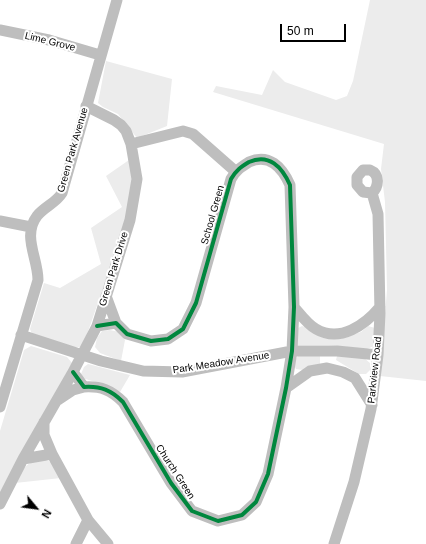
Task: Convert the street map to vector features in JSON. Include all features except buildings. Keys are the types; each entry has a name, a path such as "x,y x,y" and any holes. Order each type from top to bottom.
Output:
{"street":[{"name":"Green Park Avenue","path":"31,227 37,216 59,198 62,193 116,0"},
{"name":"Lime Grove","path":"0,30 49,40 100,55"},
{"name":"Green Park Drive","path":"0,504 23,459 73,372 97,326 130,220 137,179 131,144 126,131 114,120 86,106"},
{"path":"131,144 183,131 193,134 235,171 261,159 274,163 286,175 290,185 294,307 292,351"},
{"name":"School Green","path":"116,323 127,334 151,341 168,339 183,329 196,303 231,179 235,171"},
{"name":"Parkview Road","path":"334,544 354,482 372,405 378,355 380,307 378,214 372,193"},
{"path":"0,221 31,227 30,243 38,271 38,280 0,407"},
{"path":"97,326 116,323 106,296"},
{"path":"294,307 308,324 317,330 335,335 346,332 365,322 371,318 380,307"},
{"name":"Park Meadow Avenue","path":"21,335 122,367 143,371 176,372 292,351 337,351 378,355"},
{"name":"Church Green","path":"56,401 73,390 84,387 100,388 114,393 123,402 171,483 192,511 218,521 242,515 256,502 268,474 292,351"},
{"path":"286,388 310,371 327,368 344,372 355,378 372,405"},
{"path":"73,372 84,387"},
{"path":"44,421 44,434 52,454 88,520 108,544"},
{"path":"23,459 52,454"},
{"path":"76,544 88,520"}],"shaded area":[{"path":"370,0 426,0 426,381 380,376 387,290 385,202 381,169 384,144 213,92 216,86 262,95 273,70 285,82 336,100 347,96 353,81"},
{"path":"106,61 172,79 167,126 137,138 118,114 98,103"},
{"path":"129,160 133,178 126,222 84,343 80,347 73,347 32,334 30,329 44,283 60,288 101,264 91,228 122,207 106,176"},
{"path":"302,326 312,330 343,337 361,332 368,326 375,328 374,346 367,349 329,345 297,345 298,328"},
{"path":"110,330 119,332 125,340 121,361 100,353 95,347 97,338 102,331"},
{"path":"31,346 67,357 72,363 0,494 0,431 24,350"},
{"path":"298,356 320,356 320,366 303,370 296,369 293,363"},
{"path":"337,356 364,358 370,363 370,370 366,374 359,374 336,360"},
{"path":"88,364 130,375 120,392 109,386 82,378 81,374 84,367"},
{"path":"43,459 51,462 61,478 15,483 26,466 32,462"}],"cycle path":[{"path":"73,372 84,387 101,388 114,394 123,402 171,483 192,511 218,521 242,515 256,502 268,474 292,351 294,307 290,185 279,167 274,163 263,159 256,160 241,167 231,179 196,303 183,329 168,339 151,341 127,334 116,323 97,326"}]}
